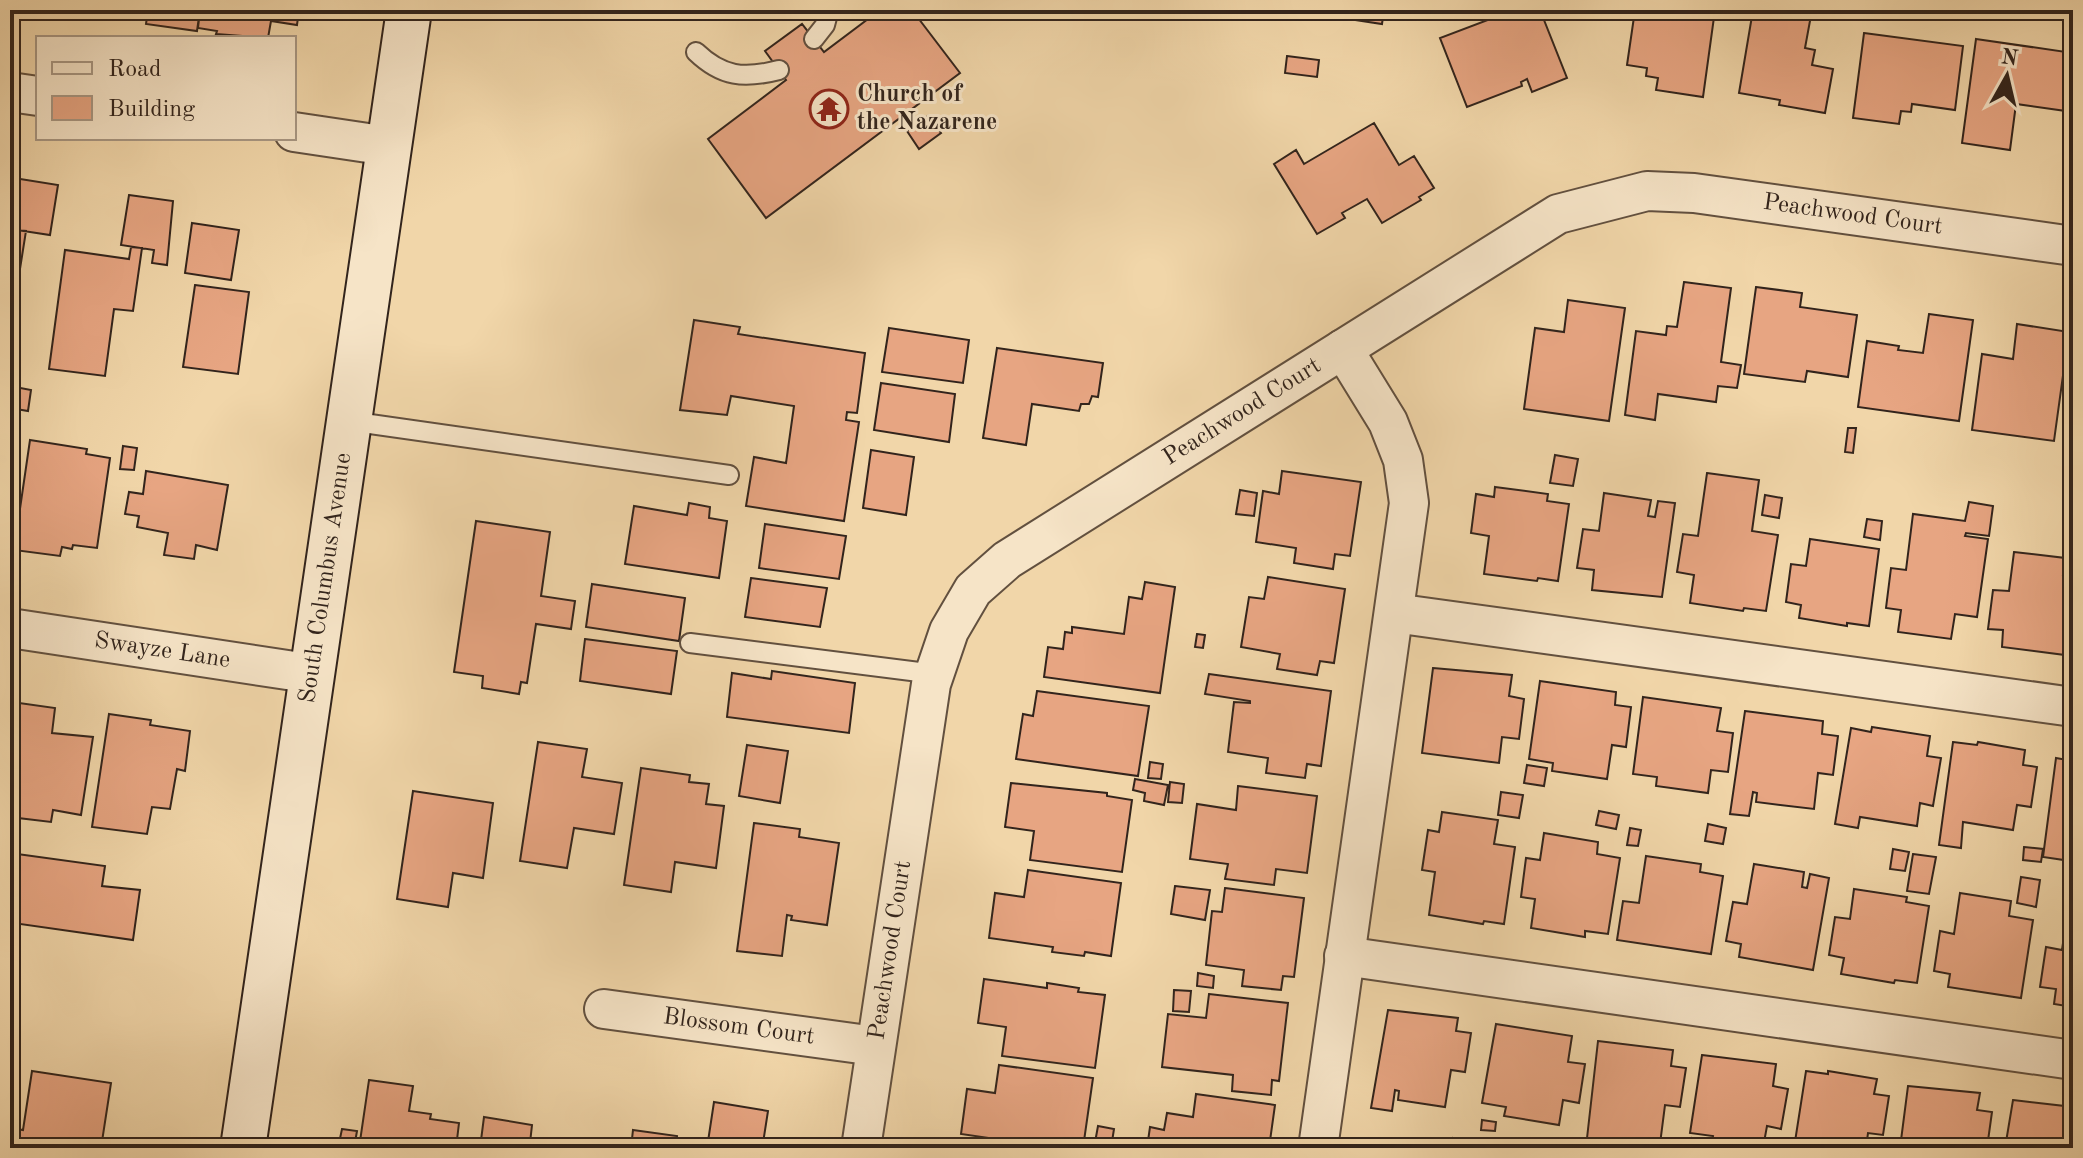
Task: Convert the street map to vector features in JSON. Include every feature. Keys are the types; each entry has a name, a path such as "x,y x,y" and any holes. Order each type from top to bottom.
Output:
{"main road":[{"name":"South Columbus Avenue","path":"243,1148 409,10"}],"street":[{"path":"10,92 36,96"},
{"path":"296,132 388,146"},
{"name":"Peachwood Court","path":"861,1148 931,684 949,631 973,590 1007,560 1558,214 1647,191 1694,193 2073,246"},
{"path":"1318,1148 1409,503 1403,460 1388,422 1343,349"},
{"path":"1394,613 2073,707"},
{"name":"Swayze Lane","path":"10,628 314,674"},
{"path":"1344,956 2073,1060"},
{"name":"Blossom Court","path":"604,1009 875,1046"}],"lane":[{"path":"814,39 825,25 829,10"},
{"path":"696,52 712,67 735,74 758,75 779,70"},
{"path":"349,421 729,475"},
{"path":"690,643 935,674"}],"building":[{"path":"148,10 200,10 197,31 146,24"},
{"path":"200,10 299,10 297,25 271,21 268,36 216,34 217,31 198,28"},
{"name":"Church of the Nazarene","path":"880,10 912,10 960,73 766,218 708,139 786,80 765,51 802,24 824,52"},
{"path":"1336,10 1384,10 1382,24 1335,17"},
{"path":"1514,10 1540,10 1567,78 1532,92 1527,79 1521,82 1522,86 1467,107 1440,38"},
{"path":"1635,10 1715,10 1703,97 1656,90 1658,78 1646,76 1647,68 1627,65"},
{"path":"1753,10 1812,10 1805,48 1815,50 1812,65 1833,69 1825,113 1779,105 1780,100 1739,93"},
{"path":"1864,33 1963,46 1955,110 1912,104 1911,112 1901,111 1899,124 1853,118"},
{"path":"1976,39 2073,53 2073,112 2016,104 2010,150 1962,143"},
{"path":"1287,56 1319,60 1317,77 1285,73"},
{"path":"928,116 941,133 919,149 907,131"},
{"path":"1374,123 1399,165 1414,156 1434,188 1419,197 1421,200 1382,223 1367,199 1342,213 1345,218 1317,234 1274,164 1296,150 1304,164"},
{"path":"14,178 58,185 50,235 10,229"},
{"path":"129,195 173,201 167,265 152,263 154,250 121,245"},
{"path":"192,223 239,230 231,280 185,273"},
{"path":"15,230 26,231 10,332 10,242 13,242"},
{"path":"131,247 142,248 133,311 114,309 105,376 49,369 65,250 129,259"},
{"path":"1684,282 1731,288 1721,362 1741,365 1737,388 1718,386 1716,402 1658,394 1655,420 1625,415 1636,331 1666,335 1667,326 1677,327"},
{"path":"195,285 249,292 238,374 183,367"},
{"path":"1756,287 1802,293 1800,307 1857,315 1848,377 1807,371 1805,382 1744,374"},
{"path":"1568,300 1625,308 1609,421 1524,409 1535,328 1564,332"},
{"path":"1929,314 1973,320 1959,421 1858,407 1867,341 1923,353"},
{"path":"694,320 740,327 738,334 865,353 857,413 847,412 846,420 859,422 844,521 746,506 754,457 786,463 794,406 731,396 727,415 680,410"},
{"path":"2017,324 2069,332 2054,441 1972,430 1982,354 2013,359"},
{"path":"889,328 969,340 963,383 882,372"},
{"path":"997,348 1103,363 1098,397 1092,396 1089,404 1081,404 1079,411 1032,404 1026,445 983,438"},
{"path":"881,383 955,394 949,442 874,430"},
{"path":"10,386 31,390 28,411 10,408"},
{"path":"1848,428 1856,428 1853,453 1845,452"},
{"path":"30,440 87,449 86,454 110,458 97,548 62,547 60,556 14,550"},
{"path":"123,446 137,448 134,470 120,469"},
{"path":"871,450 914,457 906,515 863,508"},
{"path":"1555,455 1578,459 1573,486 1550,483"},
{"path":"146,471 228,485 217,550 196,545 194,559 164,555 168,533 137,527 139,516 125,514 129,492 143,494"},
{"path":"1282,471 1361,482 1350,556 1335,554 1333,569 1294,563 1296,548 1256,542 1263,491 1279,494"},
{"path":"1707,473 1759,480 1752,531 1778,535 1766,611 1744,608 1743,611 1690,603 1694,575 1677,572 1683,534 1698,536"},
{"path":"1495,487 1548,494 1547,501 1569,504 1558,581 1484,574 1489,536 1471,533 1476,494 1494,497"},
{"path":"1240,490 1257,493 1254,516 1236,514"},
{"path":"1604,493 1651,500 1648,516 1655,517 1658,501 1675,503 1662,597 1592,590 1594,570 1577,568 1583,529 1599,531"},
{"path":"1765,495 1782,498 1779,518 1762,515"},
{"path":"1969,502 1993,506 1989,536 1966,533 1965,536 1988,539 1977,617 1955,614 1951,639 1898,632 1901,610 1886,608 1891,568 1906,570 1913,514 1965,521"},
{"path":"689,503 710,507 709,518 727,521 719,578 625,564 634,506 687,515"},
{"path":"1867,519 1882,521 1880,540 1864,537"},
{"path":"476,521 550,532 541,596 575,601 571,629 536,624 527,683 521,682 519,694 482,688 483,676 454,672"},
{"path":"765,524 846,536 839,579 759,568"},
{"path":"2067,526 2073,527 2073,553 2064,552"},
{"path":"1810,539 1879,549 1869,626 1847,623 1847,626 1799,618 1801,605 1786,602 1791,564 1806,566"},
{"path":"2014,552 2065,558 2063,575 2073,576 2073,656 2002,647 2003,630 1988,629 1993,590 2009,591"},
{"path":"1268,577 1345,589 1334,663 1320,661 1317,675 1277,669 1280,654 1241,647 1249,597 1264,599"},
{"path":"751,578 827,588 820,627 745,617"},
{"path":"1145,582 1175,587 1160,693 1044,677 1048,647 1063,649 1065,632 1072,633 1072,627 1124,634 1129,597 1142,599"},
{"path":"592,584 685,598 679,641 586,627"},
{"path":"1197,634 1205,635 1203,648 1195,647"},
{"path":"585,639 677,651 671,694 580,681"},
{"path":"1433,668 1512,675 1509,696 1524,699 1519,739 1502,737 1499,763 1422,753"},
{"path":"772,671 855,683 849,733 727,717 732,673 771,679"},
{"path":"1209,674 1331,691 1321,766 1307,764 1305,778 1266,773 1268,758 1228,752 1234,702 1250,701 1205,694"},
{"path":"1540,681 1616,692 1615,705 1631,707 1626,747 1612,745 1607,779 1552,771 1553,763 1529,759"},
{"path":"1037,691 1149,706 1138,776 1016,759 1023,714 1033,716"},
{"path":"1643,697 1721,708 1717,731 1733,733 1728,772 1711,770 1708,793 1656,786 1657,777 1633,774"},
{"path":"12,702 55,708 52,733 93,737 81,815 53,810 51,822 10,817"},
{"path":"1745,711 1823,721 1822,734 1838,736 1833,775 1818,773 1814,809 1756,802 1757,793 1753,792 1749,816 1730,814"},
{"path":"109,714 151,720 150,725 190,731 185,771 177,769 170,809 152,807 147,834 92,827"},
{"path":"1872,727 1930,736 1927,756 1941,758 1933,806 1920,803 1917,826 1860,817 1858,828 1835,824 1851,728 1871,732"},
{"path":"538,742 587,749 582,777 622,783 614,834 574,828 567,868 520,861"},
{"path":"1953,742 1977,745 1978,742 2025,750 2023,765 2037,767 2031,807 2017,805 2013,830 1963,822 1961,848 1939,845"},
{"path":"747,745 788,751 780,803 739,796"},
{"path":"2056,758 2073,761 2073,839 2067,838 2064,860 2043,857"},
{"path":"1150,762 1163,764 1161,779 1148,778"},
{"path":"1527,765 1547,768 1544,786 1524,783"},
{"path":"641,768 690,775 689,782 709,784 706,804 724,806 716,868 675,862 671,892 624,885"},
{"path":"1135,779 1168,785 1164,805 1144,801 1145,793 1133,790"},
{"path":"1170,782 1184,784 1182,803 1168,802"},
{"path":"1011,783 1107,793 1107,796 1132,800 1122,872 1030,860 1034,831 1005,827"},
{"path":"1238,786 1317,796 1307,873 1276,869 1274,885 1225,879 1228,864 1190,859 1197,804 1236,810"},
{"path":"413,791 493,803 483,878 453,873 448,907 397,899"},
{"path":"1501,792 1523,795 1519,818 1498,815"},
{"path":"1599,811 1619,815 1616,829 1596,825"},
{"path":"1442,812 1498,820 1494,844 1515,847 1504,924 1484,921 1483,924 1429,915 1435,872 1422,870 1428,830 1439,832"},
{"path":"754,823 800,829 799,837 839,843 827,925 791,920 792,916 787,915 782,956 737,951"},
{"path":"1708,824 1726,828 1723,844 1705,841"},
{"path":"1630,828 1641,830 1638,846 1627,845"},
{"path":"1544,833 1598,842 1597,854 1620,858 1608,934 1585,931 1585,937 1531,928 1535,899 1521,897 1526,858 1540,860"},
{"path":"2024,847 2043,849 2041,862 2023,860"},
{"path":"1893,849 1909,852 1905,871 1890,869"},
{"path":"10,853 105,866 102,886 140,890 133,940 13,923 16,901 10,900"},
{"path":"1913,854 1936,857 1929,894 1907,891"},
{"path":"1646,856 1701,864 1700,872 1723,876 1711,954 1617,940 1623,901 1639,903"},
{"path":"1754,864 1804,872 1802,887 1807,888 1810,874 1829,878 1813,970 1739,957 1741,944 1726,941 1733,902 1747,904"},
{"path":"1028,870 1121,883 1111,956 1052,952 1053,947 989,938 995,893 1024,897"},
{"path":"2021,877 2040,880 2036,907 2017,903"},
{"path":"1175,886 1210,890 1205,920 1171,914"},
{"path":"1225,888 1304,898 1294,977 1283,976 1281,990 1242,986 1244,970 1206,965 1212,911 1222,912"},
{"path":"1854,889 1907,897 1906,902 1929,906 1917,983 1895,980 1894,983 1841,974 1844,958 1829,955 1835,917 1850,919"},
{"path":"1960,893 2011,901 2009,916 2033,920 2021,998 1948,987 1950,974 1934,971 1940,931 1954,934"},
{"path":"2066,923 2073,924 2073,1007 2054,1004 2056,989 2040,987 2046,947 2062,950"},
{"path":"1198,973 1214,976 1213,988 1197,986"},
{"path":"984,979 1047,988 1047,983 1079,988 1078,992 1105,995 1095,1068 1002,1056 1006,1027 978,1023"},
{"path":"1174,990 1191,991 1189,1012 1173,1011"},
{"path":"1209,994 1288,1003 1279,1081 1272,1080 1271,1095 1232,1091 1233,1075 1162,1067 1168,1014 1206,1018"},
{"path":"1388,1010 1458,1018 1456,1031 1471,1033 1465,1072 1451,1070 1445,1107 1398,1100 1399,1091 1395,1090 1392,1111 1371,1108"},
{"path":"1496,1024 1572,1036 1568,1062 1585,1064 1579,1103 1563,1100 1559,1125 1504,1116 1506,1107 1482,1103"},
{"path":"1598,1041 1673,1050 1671,1066 1686,1068 1680,1107 1665,1105 1660,1144 1609,1138 1608,1148 1586,1147"},
{"path":"1702,1055 1776,1064 1773,1086 1788,1089 1781,1129 1767,1126 1763,1148 1712,1143 1713,1136 1690,1133"},
{"path":"999,1065 1093,1078 1083,1148 1024,1147 1024,1143 961,1134 967,1089 995,1093"},
{"path":"32,1071 111,1083 101,1148 10,1148 10,1128 23,1130"},
{"path":"1806,1071 1828,1074 1828,1071 1877,1079 1874,1094 1889,1096 1883,1135 1868,1133 1866,1148 1794,1148"},
{"path":"369,1080 413,1086 409,1111 431,1114 430,1119 459,1123 456,1148 359,1148"},
{"path":"1908,1086 1980,1093 1977,1110 1992,1112 1987,1148 1900,1148"},
{"path":"1196,1094 1275,1105 1269,1148 1147,1148 1150,1127 1164,1130 1167,1113 1193,1117"},
{"path":"2013,1100 2073,1107 2073,1148 2005,1148"},
{"path":"714,1102 768,1111 763,1143 791,1148 707,1148"},
{"path":"484,1117 532,1125 530,1143 563,1148 480,1148"},
{"path":"1482,1120 1496,1122 1495,1131 1481,1130"},
{"path":"1098,1126 1114,1129 1111,1148 1094,1148"},
{"path":"342,1129 357,1131 354,1148 338,1148"},
{"path":"633,1130 677,1136 676,1148 631,1148"},
{"path":"1453,1138 1478,1142 1477,1148 1451,1148"},
{"path":"1692,1138 1707,1140 1706,1148 1691,1148"},
{"path":"1611,1139 1625,1141 1625,1148 1610,1148"}],"place":[{"name":"Church of the Nazarene","path":"829,109"}]}
